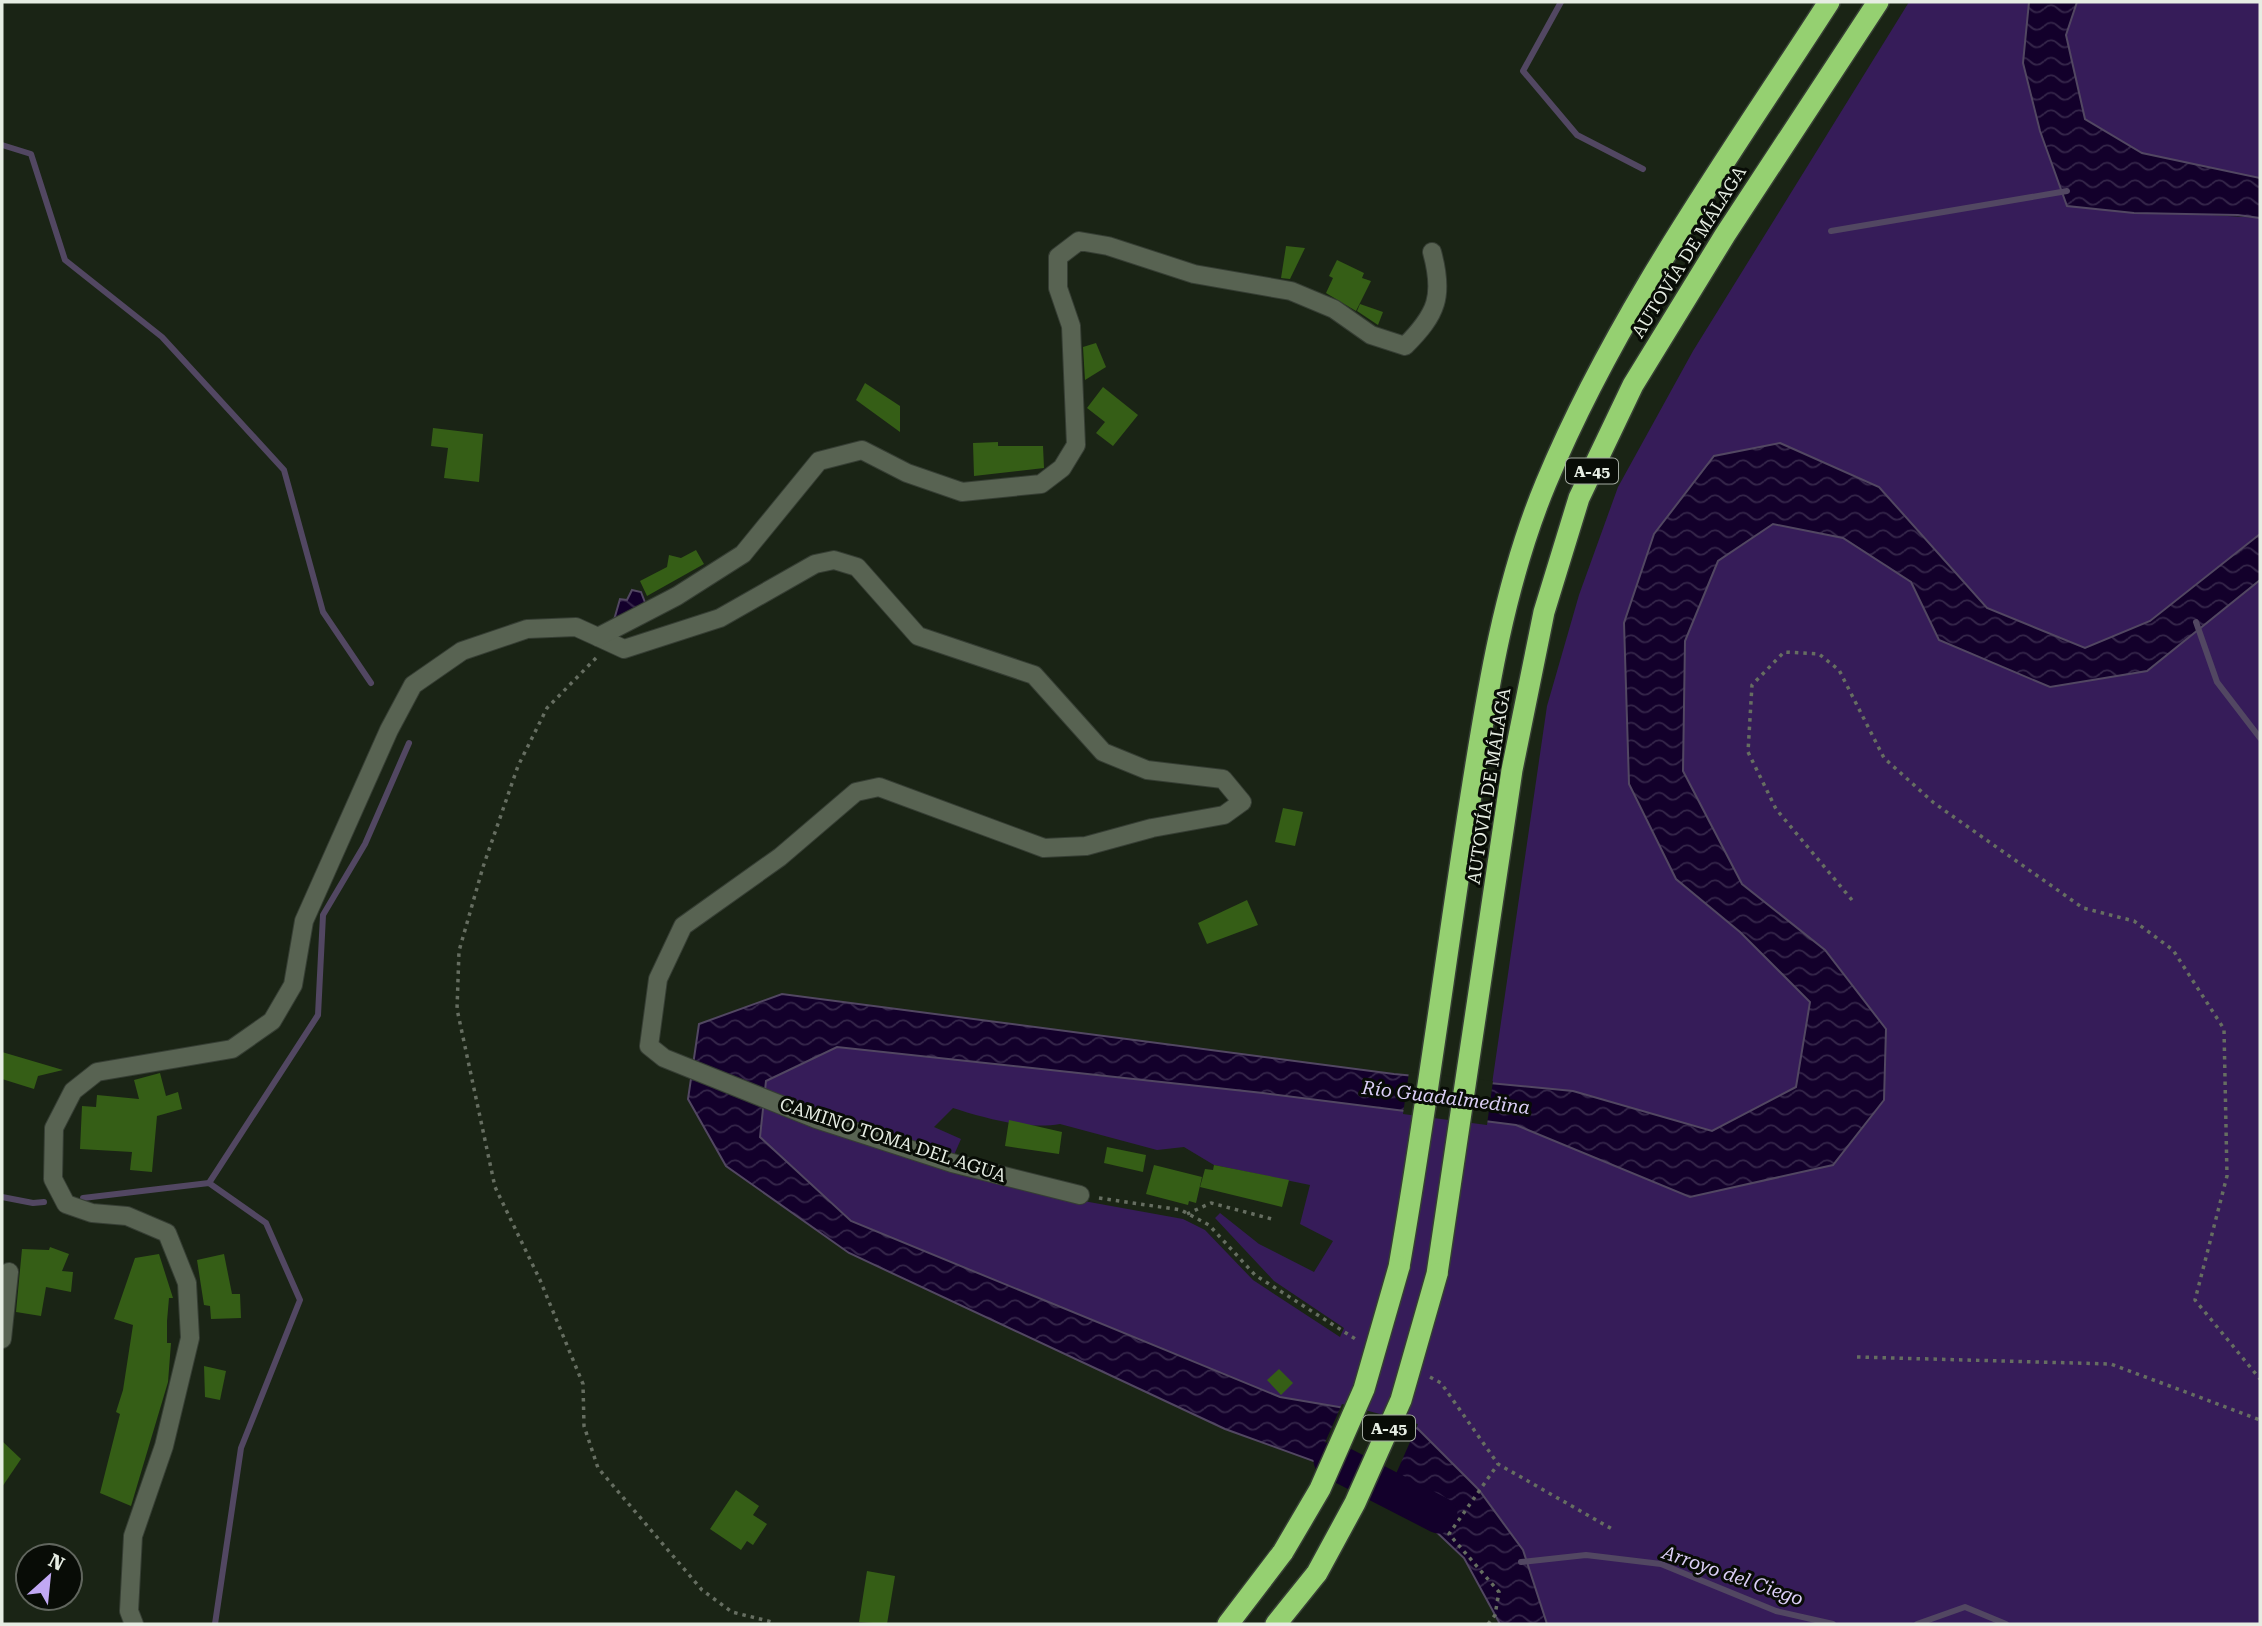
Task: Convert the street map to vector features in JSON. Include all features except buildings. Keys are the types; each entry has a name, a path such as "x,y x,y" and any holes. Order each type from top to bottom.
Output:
{"highway":[{"name":"AUTOVÍA DE MÁLAGA","path":"1228,1624 1283,1552 1320,1489 1364,1389 1399,1266 1504,607 1545,484 1600,368 1691,218 1829,2"},
{"name":"AUTOVÍA DE MÁLAGA","path":"1276,1624 1317,1573 1355,1503 1401,1400 1437,1274 1512,770 1544,612 1579,498 1633,385 1725,235 1878,2"}],"street":[{"path":"134,1624 129,1611 133,1536 164,1446 190,1338 187,1283 167,1233 127,1216 92,1213 66,1204 53,1179 54,1128 74,1091 97,1072 232,1049 272,1021 293,985 304,921 389,730 413,685 462,651 527,629 576,627 598,638 677,596 743,554 819,461 862,450 906,472 962,492 1041,484 1062,468 1076,445 1071,326 1058,288 1058,257 1079,241 1108,246 1194,274 1290,291 1334,309 1371,335 1405,346 1426,325 1440,294 1432,252"},
{"name":"CAMINO TOMA DEL AGUA","path":"598,638 624,649 720,618 815,564 834,560 857,567 918,636 1034,675 1103,752 1147,770 1223,779 1241,802 1224,815 1152,828 1086,846 1044,848 879,787 856,792 780,857 683,926 658,979 649,1046 664,1058 816,1119 952,1163 1080,1195"},
{"path":"2,1339 9,1272"}],"path":[{"path":"598,638 598,656 547,708 518,766 483,867 459,951 457,1010 495,1187 540,1280 583,1384 584,1426 598,1468 641,1522 702,1590 732,1612 772,1622"},
{"path":"1852,900 1776,809 1748,752 1752,685 1784,652 1819,654 1839,670 1884,758 1934,803 2083,908 2134,921 2173,950 2224,1030 2227,1176 2195,1300 2260,1379"},
{"path":"1080,1195 1187,1214 1209,1225 1255,1275 1360,1341"},
{"path":"1187,1214 1211,1203 1272,1219"},
{"path":"1857,1357 2111,1364 2260,1420"},
{"path":"1418,1371 1441,1383 1498,1464 1612,1529"},
{"path":"1488,1624 1495,1615 1499,1592 1450,1534 1498,1464"}],"shaded area":[{"path":"1909,2 2029,2 2023,63 2040,131 2067,206 2260,218 2260,534 2150,621 2086,648 1987,609 1879,487 1654,534 1676,879 1740,932 1810,1002 1797,1087 1711,1131 1573,1091 1492,1084 1547,706 1579,595 1618,487 1693,351"},
{"path":"2077,2 2260,2 2260,178 2142,153 2085,119 2066,34"},
{"path":"1773,524 1843,538 1911,582 1939,640 2147,671 2260,580 2260,1624 1547,1624 1523,1550 1339,1407 1280,1397 851,1221 760,1137 763,1107 1067,1198 1183,1219 1205,1230 1253,1280 1340,1337 1344,1328 1274,1281 1215,1218 1220,1213 1259,1244 1314,1272 1333,1241 1300,1224 1310,1185 1214,1165 1184,1147 1157,1150 1060,1124 1020,1124 953,1108 934,1127 961,1139 954,1155 819,1112 765,1090 766,1081 837,1047 1263,1093 1516,1125 1596,1156 1833,1165 1825,950 1742,884 1683,771 1685,641 1718,561"}],"water":[{"path":"2029,2 2077,2 2066,35 2085,119 2142,153 2260,178 2260,218 2238,215 2134,213 2067,206 2040,131 2023,63"},
{"path":"1780,443 1879,487 1987,608 2085,648 2150,621 2260,534 2260,580 2147,671 2050,687 1939,640 1911,582 1843,538 1773,524 1718,561 1685,641 1683,771 1742,884 1825,950 1886,1029 1884,1100 1833,1165 1690,1197 1516,1125 1263,1093 837,1047 766,1081 760,1137 851,1221 1280,1397 1339,1407 1417,1428 1479,1490 1523,1550 1547,1624 1500,1624 1464,1558 1391,1489 1225,1429 849,1253 726,1166 688,1099 699,1024 782,994 1394,1074 1573,1091 1712,1131 1796,1087 1810,1002 1740,932 1676,879 1629,784 1624,623 1654,534 1714,456"},
{"path":"632,590 641,592 646,605 614,620 620,599 627,600"}],"pier":[{"path":"1409,1072 1493,1081 1487,1125 1403,1114"},
{"path":"1342,1404 1418,1424 1388,1492 1315,1465"}],"waterway":[{"path":"1561,2 1523,71 1577,135 1643,169"},
{"path":"2,145 31,154 65,260 162,337 284,470 323,612 371,683"},
{"path":"1831,231 2067,191"},
{"path":"2196,622 2217,682 2260,738"},
{"path":"209,1183 318,1015 323,915 365,844 409,743"},
{"path":"83,1198 209,1183 266,1223 300,1300 241,1448 215,1624"},
{"path":"2,1197 33,1203 44,1202"},
{"name":"Río Guadalmedina","path":"1332,1460 1439,1515"},
{"name":"Arroyo del Ciego","path":"1521,1562 1586,1555 1661,1564 1776,1611 1833,1624"},
{"name":"Arroyo del Ciego","path":"1917,1624 1965,1607 2006,1624"}]}
